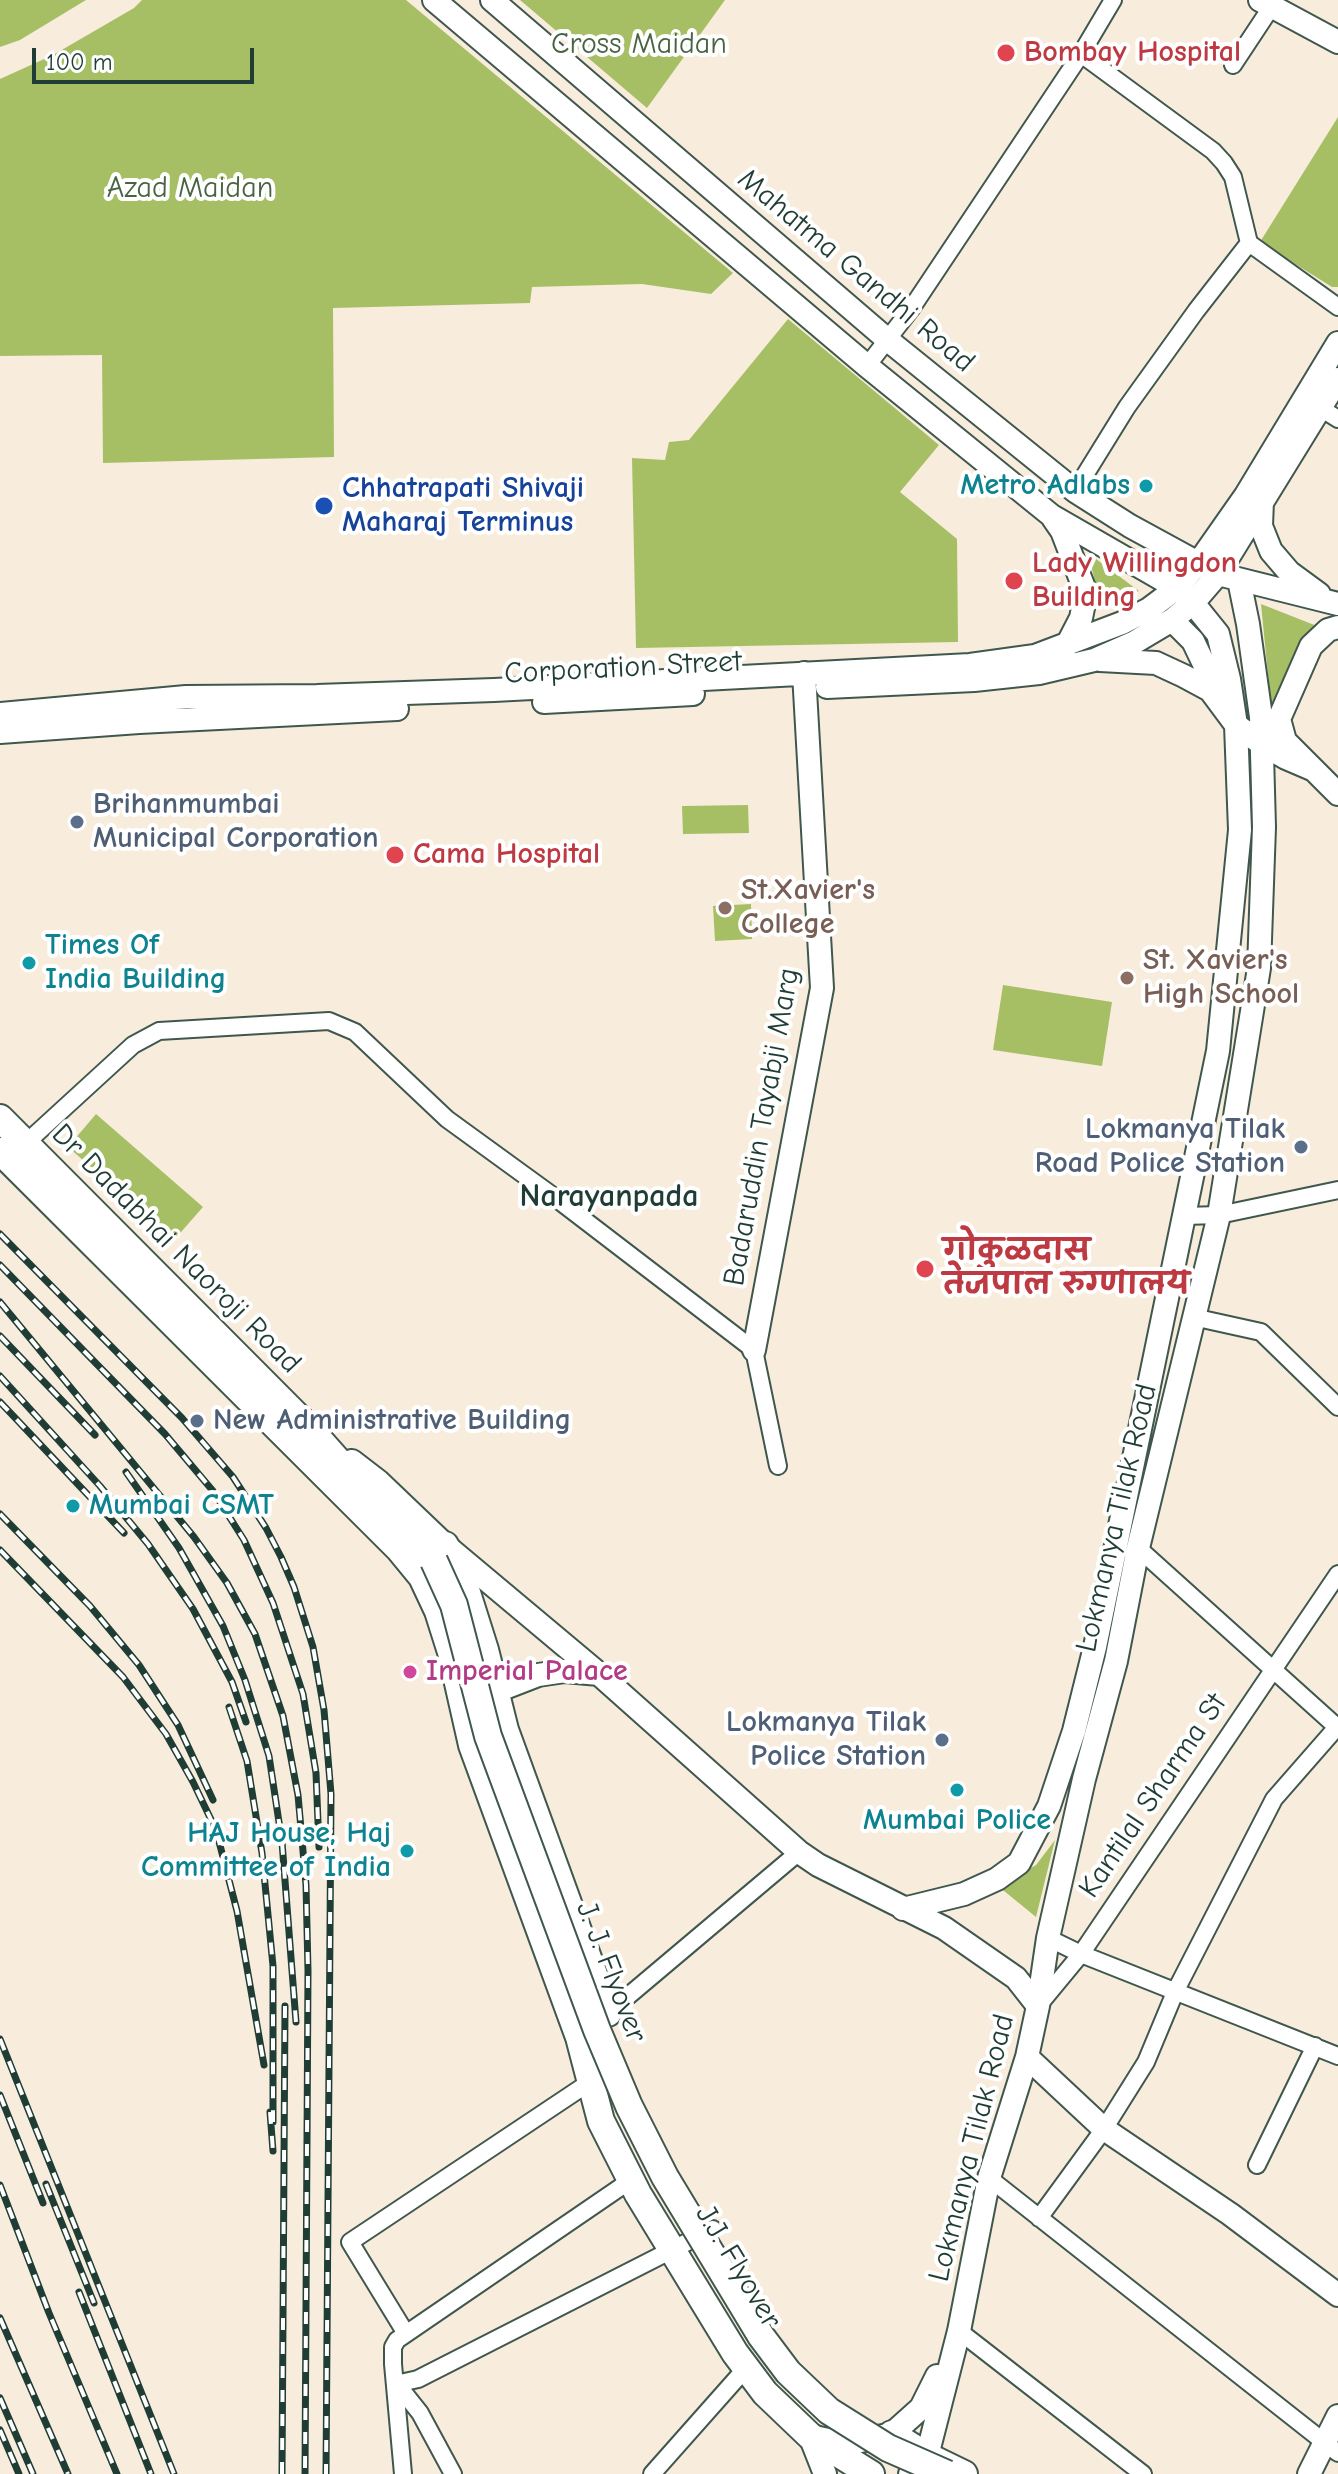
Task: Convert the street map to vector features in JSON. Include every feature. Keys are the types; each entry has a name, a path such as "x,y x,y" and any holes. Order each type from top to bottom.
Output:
{"main road":[{"path":"434,0 867,366 1052,516 1185,596"},
{"name":"Mahatma Gandhi Road","path":"492,0 889,341 1075,491 1130,526 1218,572 1332,602"},
{"path":"1266,3 1338,42"},
{"path":"1218,572 1246,495 1320,408 1338,343"},
{"path":"1218,572 1338,379"},
{"path":"1262,500 1261,526 1271,551 1289,572 1332,602"},
{"path":"1052,516 1062,531 1086,593 1081,618 1067,645"},
{"name":"Corporation Street","path":"804,681 1035,656 1185,596 1218,572"},
{"name":"Lokmanya Tilak Road","path":"914,2468 959,2331 989,2178 1027,2057 1048,1938 1090,1754 1116,1661 1138,1548 1219,1215 1259,968 1264,827 1262,744 1250,640 1218,572"},
{"name":"Corporation Street","path":"0,714 804,681 974,680 1039,673 1094,660 1135,642 1172,620 1185,596"},
{"name":"Lokmanya Tilak Road","path":"903,1909 964,1894 997,1879 1019,1863 1049,1806 1074,1731 1095,1647 1218,1051 1240,830 1236,725 1229,679 1218,634 1185,596"},
{"path":"1172,620 1193,641 1204,664 1210,690 1236,725 1286,758 1314,770"},
{"path":"1338,627 1328,630 1311,646 1279,719 1285,741 1338,794"},
{"path":"1094,660 1156,663 1210,690"},
{"name":"Badaruddin Tayabji Marg","path":"754,1350 822,988 804,681"},
{"name":"Corporation Street","path":"0,732 186,708"},
{"name":"Dr Dadabhai Naoroji Road","path":"0,1118 299,1434"},
{"name":"Dr Dadabhai Naoroji Road","path":"0,1151 299,1434"},
{"path":"299,1434 422,1577 438,1611 451,1652 472,1745 579,2037 601,2121 631,2180 746,2368 765,2393 810,2436 871,2474"},
{"name":"J. J. Flyover","path":"299,1434 339,1462 404,1525 439,1553 488,1736 597,2030 629,2106 665,2177 761,2336 788,2372 829,2411 888,2448 947,2474"},
{"path":"439,1553 599,1674 799,1852 818,1865 944,1928 1016,1978 1038,2006"},
{"path":"439,1553 462,1577 505,1730 608,2013"},
{"path":"472,1745 477,1711 494,1692 538,1675 565,1671 599,1674"},
{"path":"1027,2057 1104,2129 1230,2214 1338,2295"},
{"name":"J.J. Flyover","path":"591,2074 651,2185 747,2345 776,2383 819,2424 880,2462 914,2468"},
{"path":"810,2436 847,2444 892,2434 921,2408 959,2331"},
{"path":"1309,2474 1331,2448 1338,2416"},
{"path":"892,2434 914,2468 964,2474"},
{"path":"810,2436 825,2474"}],"street":[{"path":"867,366 889,341 1081,54 1113,0"},
{"path":"1233,65 1266,3"},
{"path":"1081,54 1213,151 1233,177 1249,243 1338,307"},
{"path":"1075,491 1127,407 1249,243"},
{"path":"26,1143 133,1045 159,1031 329,1021 355,1032 447,1119 754,1350 778,1466"},
{"path":"1184,1216 1219,1215 1338,1190"},
{"path":"1193,1317 1261,1332 1338,1407"},
{"path":"1039,2218 1104,2129 1146,2062 1176,1990 1274,1799 1338,1728 1138,1548"},
{"name":"Kantilal Sharma St","path":"1038,2006 1081,1954 1338,1574"},
{"path":"608,2013 799,1852"},
{"path":"1048,1938 1338,2056"},
{"path":"1257,2165 1315,2046"},
{"path":"405,2332 350,2242 591,2074"},
{"path":"989,2178 1331,2448"},
{"path":"403,2474 393,2347 405,2332 631,2180"},
{"path":"396,2384 418,2379 713,2229"},
{"path":"959,2331 1143,2474"},
{"path":"652,2474 746,2368"},
{"path":"396,2384 420,2413 453,2474"}],"green space":[{"path":"0,0 86,0 20,40 0,47"},
{"name":"Azad Maidan","path":"142,0 406,0 733,273 711,294 642,284 532,287 530,303 333,308 334,457 103,463 102,355 0,356 0,79 53,55 134,8"},
{"name":"Cross Maidan","path":"520,0 725,0 647,108"},
{"path":"1338,117 1338,287 1332,287 1260,242"},
{"path":"788,319 939,445 900,492 957,539 958,642 636,648 632,458 665,460 669,442 689,440"},
{"path":"1088,553 1139,591 1096,609 1094,577"},
{"path":"1261,604 1322,628 1272,715"},
{"path":"748,805 749,833 683,834 682,806"},
{"path":"751,904 752,939 715,941 713,906"},
{"path":"1003,985 1112,1002 1102,1066 993,1050"},
{"path":"96,1114 203,1207 174,1240 68,1147"},
{"path":"1055,1840 1036,1917 998,1886 1036,1865"}],"railway":[{"path":"0,1234 182,1418 233,1477 281,1557 313,1647 324,1710 331,1794 326,2474"},
{"path":"0,1265 165,1434 213,1491 244,1540 273,1603 303,1694 316,1773 319,1847"},
{"path":"0,1302 194,1537 227,1583 255,1634 283,1716 298,1795 306,1885 305,2474"},
{"path":"0,1336 95,1435"},
{"path":"0,1376 148,1544 193,1609 232,1682 246,1722"},
{"path":"0,1402 124,1533"},
{"path":"126,1472 179,1548 223,1626 245,1680 269,1756 282,1842 296,2022"},
{"path":"0,1514 90,1606 139,1665 178,1725 213,1800"},
{"path":"0,1550 123,1677 166,1734 193,1782 216,1830 237,1911 264,2065"},
{"path":"229,1707 247,1761 262,1853 273,1966 273,2122"},
{"path":"282,2474 285,2006"},
{"path":"0,2039 174,2474"},
{"path":"0,2095 43,2203"},
{"path":"270,2112 273,2151"},
{"path":"46,2184 94,2303"},
{"path":"0,2185 49,2313 117,2474"},
{"path":"79,2292 151,2474"},
{"path":"0,2318 68,2474"},
{"path":"0,2398 33,2474"},
{"path":"0,2430 19,2474"}],"place":[{"name":"Bombay Hospital","path":"1006,53"},
{"name":"Metro Adlabs","path":"1146,486"},
{"name":"Chhatrapati Shivaji Maharaj Terminus","path":"324,506"},
{"name":"Lady Willingdon Building","path":"1014,581"},
{"name":"Brihanmumbai Municipal Corporation","path":"77,822"},
{"name":"Cama Hospital","path":"395,855"},
{"name":"St.Xavier's College","path":"725,908"},
{"name":"Times Of India Building","path":"29,963"},
{"name":"St. Xavier's High School","path":"1127,978"},
{"name":"Lokmanya Tilak Road Police Station","path":"1301,1147"},
{"name":"गोकुळदास तेजपाल रुग्णालय","path":"925,1269"},
{"name":"New Administrative Building","path":"197,1421"},
{"name":"Mumbai CSMT","path":"73,1506"},
{"name":"Imperial Palace","path":"410,1672"},
{"name":"Lokmanya Tilak Police Station","path":"942,1740"},
{"name":"Mumbai Police","path":"957,1790"},
{"name":"HAJ House, Haj Committee of India","path":"407,1851"}],"district":[{"name":"Narayanpada","path":"609,1197"}]}
